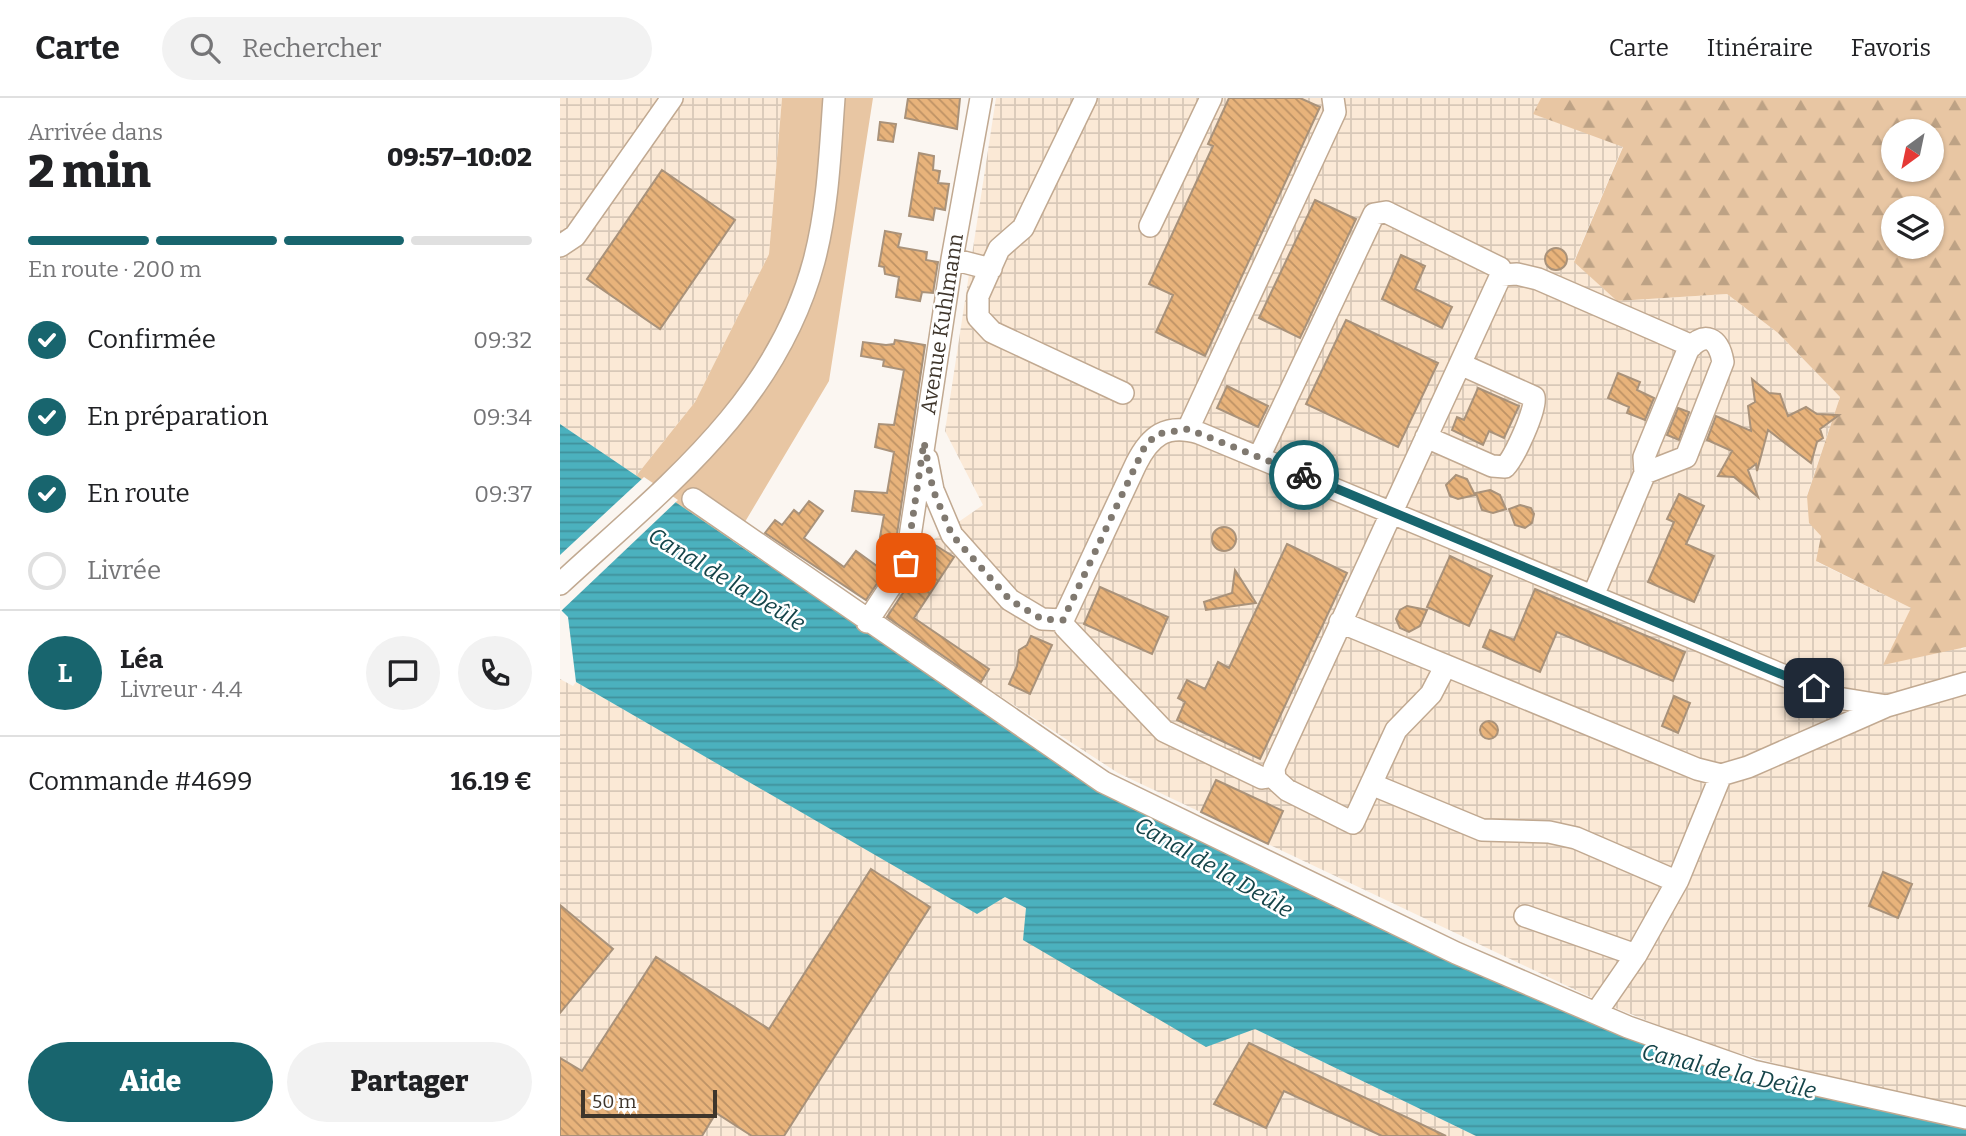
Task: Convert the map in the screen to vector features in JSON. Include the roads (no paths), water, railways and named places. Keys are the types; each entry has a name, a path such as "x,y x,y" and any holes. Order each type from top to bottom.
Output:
{"street":[{"path":"560,246 575,236 672,98"},
{"path":"560,584 724,429 777,353 807,284 822,223 834,98"},
{"name":"Avenue Kuhlmann","path":"867,622 906,563 952,259 981,98"},
{"path":"1086,98 1023,228 999,250 978,296 976,307 982,324 992,332 1123,393"},
{"path":"1150,226 1210,98"},
{"path":"1188,429 1335,112 1334,98"},
{"path":"1259,457 1374,214 1386,212 1500,268 1502,275 1274,768 1278,785 1353,823 1396,730 1431,694 1445,667"},
{"path":"952,259 990,269"},
{"path":"1502,275 1517,274 1538,279 1692,346"},
{"path":"1593,596 1645,473 1644,457 1692,346 1705,337 1714,341 1721,349 1723,362 1686,457 1645,473"},
{"path":"1426,437 1492,466 1505,467 1512,458 1534,408 1534,397 1460,364"},
{"path":"1274,776 1262,778 1164,731 1065,627 1063,620 1145,446 1157,434 1188,429 1392,511 1838,698 1886,706"},
{"path":"924,442 933,490 952,535 1010,600 1042,619 1063,620"},
{"path":"693,499 867,622 1103,782 1456,953 1596,1013 1753,1071 1966,1118"},
{"path":"1340,622 1697,769 1721,775 1780,754 1886,706 1966,683"},
{"path":"1596,1013 1636,954 1678,880 1721,775"},
{"path":"1371,785 1482,830 1549,832 1576,838 1671,879"},
{"path":"1525,916 1636,954"}],"water":[{"name":"Canal de la Deûle","path":"560,424 1102,791 1625,1036 1966,1126 1966,1136 1476,1136 1255,1029 1206,1047 1023,940 1026,908 1005,897 977,914 576,682 568,617 560,609"}]}
